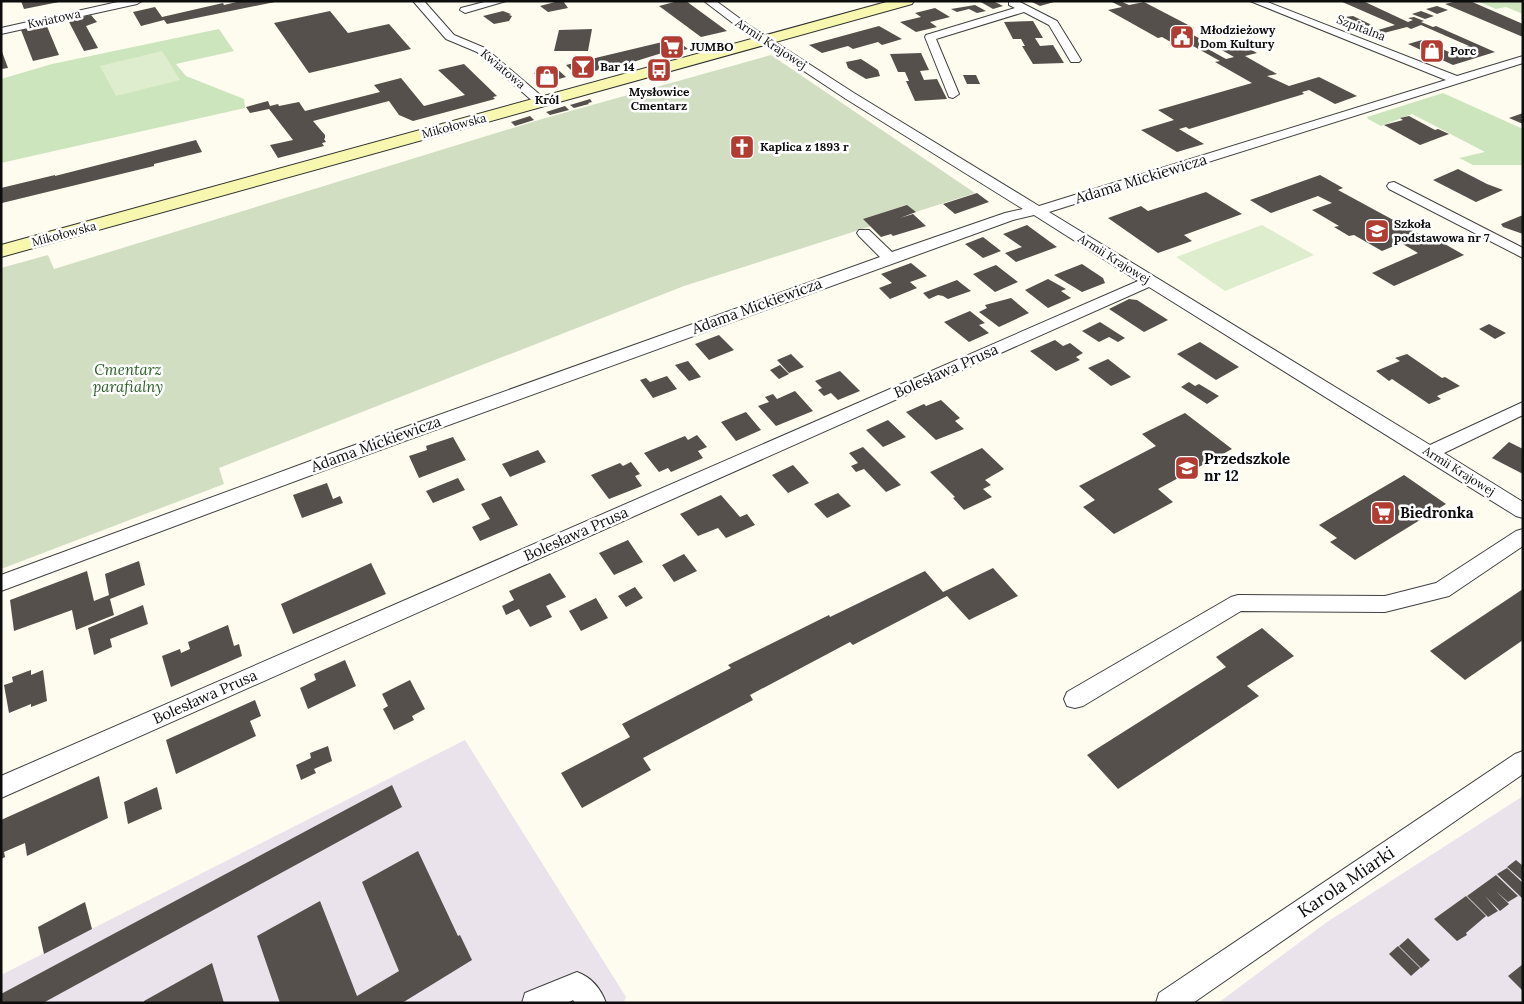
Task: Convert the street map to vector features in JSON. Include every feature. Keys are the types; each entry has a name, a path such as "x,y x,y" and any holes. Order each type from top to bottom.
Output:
{"street":[{"name":"Kwiatowa","path":"1,31 137,1"},
{"name":"Kwiatowa","path":"418,1 452,39 482,50 541,102"},
{"path":"465,10 501,1"},
{"name":"Armii Krajowej","path":"709,1 850,96 1523,511"},
{"name":"Mikołowska","path":"1,251 907,1"},
{"path":"1010,1 1053,23 1075,60"},
{"name":"Szpitalna","path":"1255,1 1457,80"},
{"path":"953,94 930,37 1024,9"},
{"name":"Adama Mickiewicza","path":"1,583 319,465 1010,216 1055,207 1523,59"},
{"path":"1394,186 1523,254"},
{"path":"864,233 890,258"},
{"name":"Bolesława Prusa","path":"1,787 1150,281"},
{"path":"1429,453 1523,408"},
{"path":"1076,699 1238,603 1385,604 1442,590 1523,536"},
{"name":"Karola Miarki","path":"1169,1003 1523,760"},
{"path":"535,1003 577,985 593,1003"}],"shaded area":[{"path":"465,740 626,997 624,1003 1,1003 1,975"},
{"path":"1523,796 1523,1003 1218,1003 1327,922"}],"green space":[{"path":"1477,1 1523,1 1523,14 1506,7 1496,9"},
{"path":"219,29 234,51 176,64 186,76 244,99 245,108 1,163 1,79 52,64"},
{"path":"162,51 180,80 116,96 100,66"},
{"name":"Cmentarz parafialny","path":"771,55 975,193 684,286 219,468 224,484 1,569 1,268 48,255 54,269 542,119"},
{"path":"1443,93 1523,129 1523,165 1473,165 1459,158 1485,152 1412,114 1381,126 1367,117"},
{"path":"1262,225 1314,255 1225,291 1176,257"}],"building":[{"path":"21,1 59,1 59,2 24,9"},
{"path":"241,1 275,2 167,24 164,20 141,26 133,12 155,7 162,17 223,3 224,5"},
{"path":"563,1 568,8 548,12 540,6"},
{"path":"686,1 727,31 701,37 659,6"},
{"path":"979,1 993,1 1003,6 993,9"},
{"path":"1030,1 1054,1 1054,2 1040,6"},
{"path":"1110,1 1120,1 1129,5 1144,2 1194,28 1184,30 1206,42 1199,44 1226,59 1234,57 1218,48 1239,43 1257,53 1245,56 1277,74 1267,76 1289,86 1319,77 1357,96 1335,104 1309,90 1302,92 1304,94 1189,129 1186,127 1179,129 1204,144 1177,152 1141,130 1174,120 1158,110 1252,83 1215,62 1220,61 1193,46 1183,49 1162,37 1158,38 1108,10 1122,7"},
{"path":"1340,1 1363,1 1408,22 1413,20 1408,18 1414,17 1424,21 1421,22 1433,27 1436,26 1495,52 1453,65 1408,44 1422,40 1449,52 1469,46 1421,25 1411,29 1407,27 1376,35 1353,27 1346,24 1349,23 1336,18 1353,16 1374,26 1370,27 1378,30 1395,25"},
{"path":"1457,1 1470,1 1523,24 1523,37 1445,4"},
{"path":"975,5 986,11 977,13 969,9 957,12 951,9"},
{"path":"1437,6 1448,10 1437,14 1426,9"},
{"path":"935,8 950,17 930,22 937,27 916,32 900,22 921,17 915,13"},
{"path":"330,11 348,33 389,24 411,49 309,73 274,23"},
{"path":"503,11 511,14 509,15 512,16 509,21 494,24 483,16"},
{"path":"1421,11 1434,16 1425,19 1412,14"},
{"path":"91,15 97,22 86,26 98,48 84,51 68,20"},
{"path":"1033,21 1043,38 1035,38 1040,46 1053,45 1064,63 1033,64 1022,46 1025,46 1021,39 1013,39 1004,22"},
{"path":"46,24 59,55 33,61 21,30"},
{"path":"879,26 902,39 882,45 878,42 853,49 848,46 822,53 809,45"},
{"path":"592,29 588,51 554,51 559,30"},
{"path":"675,39 688,49 664,55 662,53 604,71 602,69 577,76 566,65"},
{"path":"1,49 8,68 1,69"},
{"path":"921,53 929,70 920,71 924,80 937,79 947,99 915,101 906,81 909,81 905,72 898,72 890,54"},
{"path":"861,59 878,70 880,76 866,79 848,68 846,62"},
{"path":"464,64 497,96 493,97 495,99 413,121 399,115 389,101 313,121 325,135 324,139 326,142 322,143 324,146 278,158 270,145 293,140 269,109 250,113 246,107 268,101 270,106 299,102 305,111 380,92 374,85 401,78 424,106 465,95 438,70"},
{"path":"555,67 566,77 545,83 534,73"},
{"path":"963,75 976,75 980,84 967,84"},
{"path":"590,99 592,102 589,104 574,108 570,105"},
{"path":"565,106 569,110 550,115 546,112"},
{"path":"1523,113 1523,124 1509,118"},
{"path":"530,116 534,120 515,126 511,122"},
{"path":"1409,116 1435,130 1438,129 1449,134 1420,145 1384,125 1403,120 1400,118"},
{"path":"196,140 202,152 154,164 154,166 2,203 1,188"},
{"name":"Kaplica z 1893 r","path":"744,142 751,148 740,151 733,146"},
{"path":"1458,169 1503,190 1476,202 1433,180"},
{"name":"Szkoła podstawowa nr 7","path":"1320,175 1343,188 1338,190 1432,241 1436,239 1464,255 1394,286 1372,273 1418,253 1401,243 1382,251 1354,235 1349,236 1334,227 1339,226 1312,210 1332,203 1318,196 1271,213 1250,200"},
{"path":"1206,192 1242,214 1184,235 1192,241 1158,253 1108,218 1141,206 1148,211"},
{"path":"977,193 989,202 955,214 943,204"},
{"path":"907,205 916,212 900,218 913,214 926,226 893,236 891,234 881,237 863,219"},
{"path":"1523,215 1523,234 1503,227 1501,224"},
{"path":"1027,225 1057,247 1016,262 1005,253 1022,247 1003,234"},
{"path":"983,237 1001,251 983,258 965,244"},
{"path":"911,263 927,276 910,282 917,288 890,299 879,288 892,283 881,274"},
{"path":"1082,264 1103,278 1105,283 1082,292 1054,275"},
{"path":"996,265 1018,282 995,292 973,274"},
{"path":"1048,279 1066,289 1061,291 1071,298 1048,308 1025,290"},
{"path":"957,280 971,291 948,299 938,295 929,299 923,293"},
{"path":"1011,298 1029,313 999,327 979,312 987,308 985,305"},
{"path":"1129,299 1137,300 1168,320 1144,332 1109,309"},
{"path":"970,311 985,323 979,325 989,333 969,342 944,322"},
{"path":"1100,322 1125,338 1118,342 1109,337 1099,342 1082,331"},
{"path":"1489,324 1506,333 1495,339 1479,329"},
{"path":"719,335 734,350 709,360 695,344"},
{"path":"1055,340 1063,346 1070,343 1083,353 1076,357 1080,360 1056,371 1030,351"},
{"path":"1200,342 1239,367 1216,380 1177,354"},
{"path":"791,354 804,367 789,373 777,360"},
{"path":"1407,354 1442,378 1445,377 1460,386 1437,396 1441,399 1429,404 1392,379 1389,381 1376,371 1400,361 1395,358"},
{"path":"1108,359 1131,377 1111,386 1088,368"},
{"path":"688,361 701,377 689,381 675,365"},
{"path":"780,365 789,374 779,379 770,370"},
{"path":"840,371 860,391 838,400 831,393 824,396 818,390 822,388 815,381"},
{"path":"667,376 677,389 653,398 640,380 646,378 650,382"},
{"path":"1189,382 1195,386 1199,384 1219,396 1207,404 1181,387"},
{"path":"795,391 813,411 776,426 758,406 769,402 765,397 773,394 777,399"},
{"path":"941,400 960,418 955,421 964,429 936,440 906,412 924,404 926,406"},
{"path":"746,412 761,430 736,441 721,422"},
{"path":"1185,413 1232,449 1158,489 1173,502 1114,534 1083,507 1095,500 1079,486 1156,446 1142,434"},
{"path":"888,420 906,437 883,447 866,430"},
{"path":"697,435 707,447 698,451 703,458 671,472 668,468 659,472 644,453 685,436 688,440"},
{"path":"453,437 466,460 419,478 409,456 427,450 426,446"},
{"path":"1509,442 1523,449 1523,474 1492,458"},
{"path":"863,447 901,485 886,492 864,469 856,472 851,466 858,463 849,453"},
{"path":"982,448 1004,469 985,480 991,485 983,489 992,497 964,510 953,498 955,497 930,472"},
{"path":"538,450 546,462 510,477 502,464"},
{"path":"631,462 640,474 635,476 642,486 609,499 591,475 620,463 623,466"},
{"path":"793,465 809,483 788,493 772,475"},
{"path":"1404,475 1446,504 1355,560 1330,542 1337,538 1319,525"},
{"path":"458,478 465,490 433,503 426,491"},
{"path":"327,483 333,499 340,496 343,503 302,518 293,495"},
{"path":"838,493 851,506 827,518 814,504"},
{"path":"721,495 740,517 747,514 755,525 726,538 718,528 698,536 680,514"},
{"path":"501,496 518,525 480,541 472,527 490,519 481,504"},
{"path":"628,540 643,562 614,575 599,553"},
{"path":"684,554 697,571 674,582 662,565"},
{"path":"139,561 145,585 110,599 114,615 76,630 72,610 14,631 10,600 87,571 94,601 109,595 105,574"},
{"path":"371,563 386,594 293,634 281,604"},
{"path":"993,568 1018,596 969,620 947,596 853,645 850,642 750,695 753,700 643,758 651,770 582,808 561,773 630,737 622,724 731,668 728,665 829,615 830,617 925,571 943,592"},
{"path":"550,573 566,597 546,606 552,617 530,627 519,609 506,615 502,606 514,600 509,591"},
{"path":"635,587 643,598 626,607 618,596"},
{"path":"1523,589 1523,640 1465,680 1430,651"},
{"path":"596,598 608,618 581,631 569,611"},
{"path":"143,605 148,624 110,639 112,647 94,655 88,628"},
{"path":"228,625 234,646 239,644 242,656 171,687 162,656 180,649 181,653 190,649 188,642"},
{"path":"1262,628 1294,656 1247,686 1259,696 1118,789 1087,755 1226,667 1216,657"},
{"path":"345,660 356,686 308,709 300,688 316,680 314,674"},
{"path":"31,670 31,675 43,670 47,701 31,707 31,704 9,713 4,685 13,682 12,677"},
{"path":"410,680 425,709 412,716 414,720 394,730 383,709 388,706 382,694"},
{"path":"255,700 261,716 250,721 256,736 176,774 166,740"},
{"path":"328,746 332,761 314,769 316,773 301,780 296,765 311,758 310,753"},
{"path":"99,776 108,818 27,856 25,843 4,852 5,857 1,859 1,820"},
{"path":"392,785 402,807 43,1003 1,1003 1,994"},
{"path":"157,787 162,809 128,824 124,802"},
{"path":"418,851 458,936 460,935 472,960 402,1003 280,1003 257,936 320,901 357,996 399,971 362,882"},
{"path":"1516,860 1523,866 1523,881 1507,867"},
{"path":"1507,868 1523,883 1523,899 1497,874"},
{"path":"1496,875 1518,896 1508,902 1496,891 1509,904 1500,911 1485,896 1498,911 1488,917 1467,896"},
{"path":"1466,896 1486,916 1466,933 1467,935 1457,941 1434,919"},
{"path":"85,902 92,929 44,954 38,927"},
{"path":"1408,938 1430,960 1421,968 1399,946"},
{"path":"1398,946 1420,968 1411,976 1389,954"},
{"path":"212,963 224,1003 144,1003 144,1001"},
{"path":"1523,964 1523,991 1508,976"}],"place":[{"name":"Młodzieżowy Dom Kultury","path":"1182,37"},
{"name":"JUMBO","path":"672,47"},
{"name":"Porc","path":"1432,51"},
{"name":"Bar 14","path":"583,67"},
{"name":"Mysłowice Cmentarz","path":"659,70"},
{"name":"Król","path":"547,77"},
{"name":"Kaplica z 1893 r","path":"742,147"},
{"name":"Szkoła podstawowa nr 7","path":"1377,231"},
{"name":"Przedszkole nr 12","path":"1187,468"},
{"name":"Biedronka","path":"1383,513"}]}
